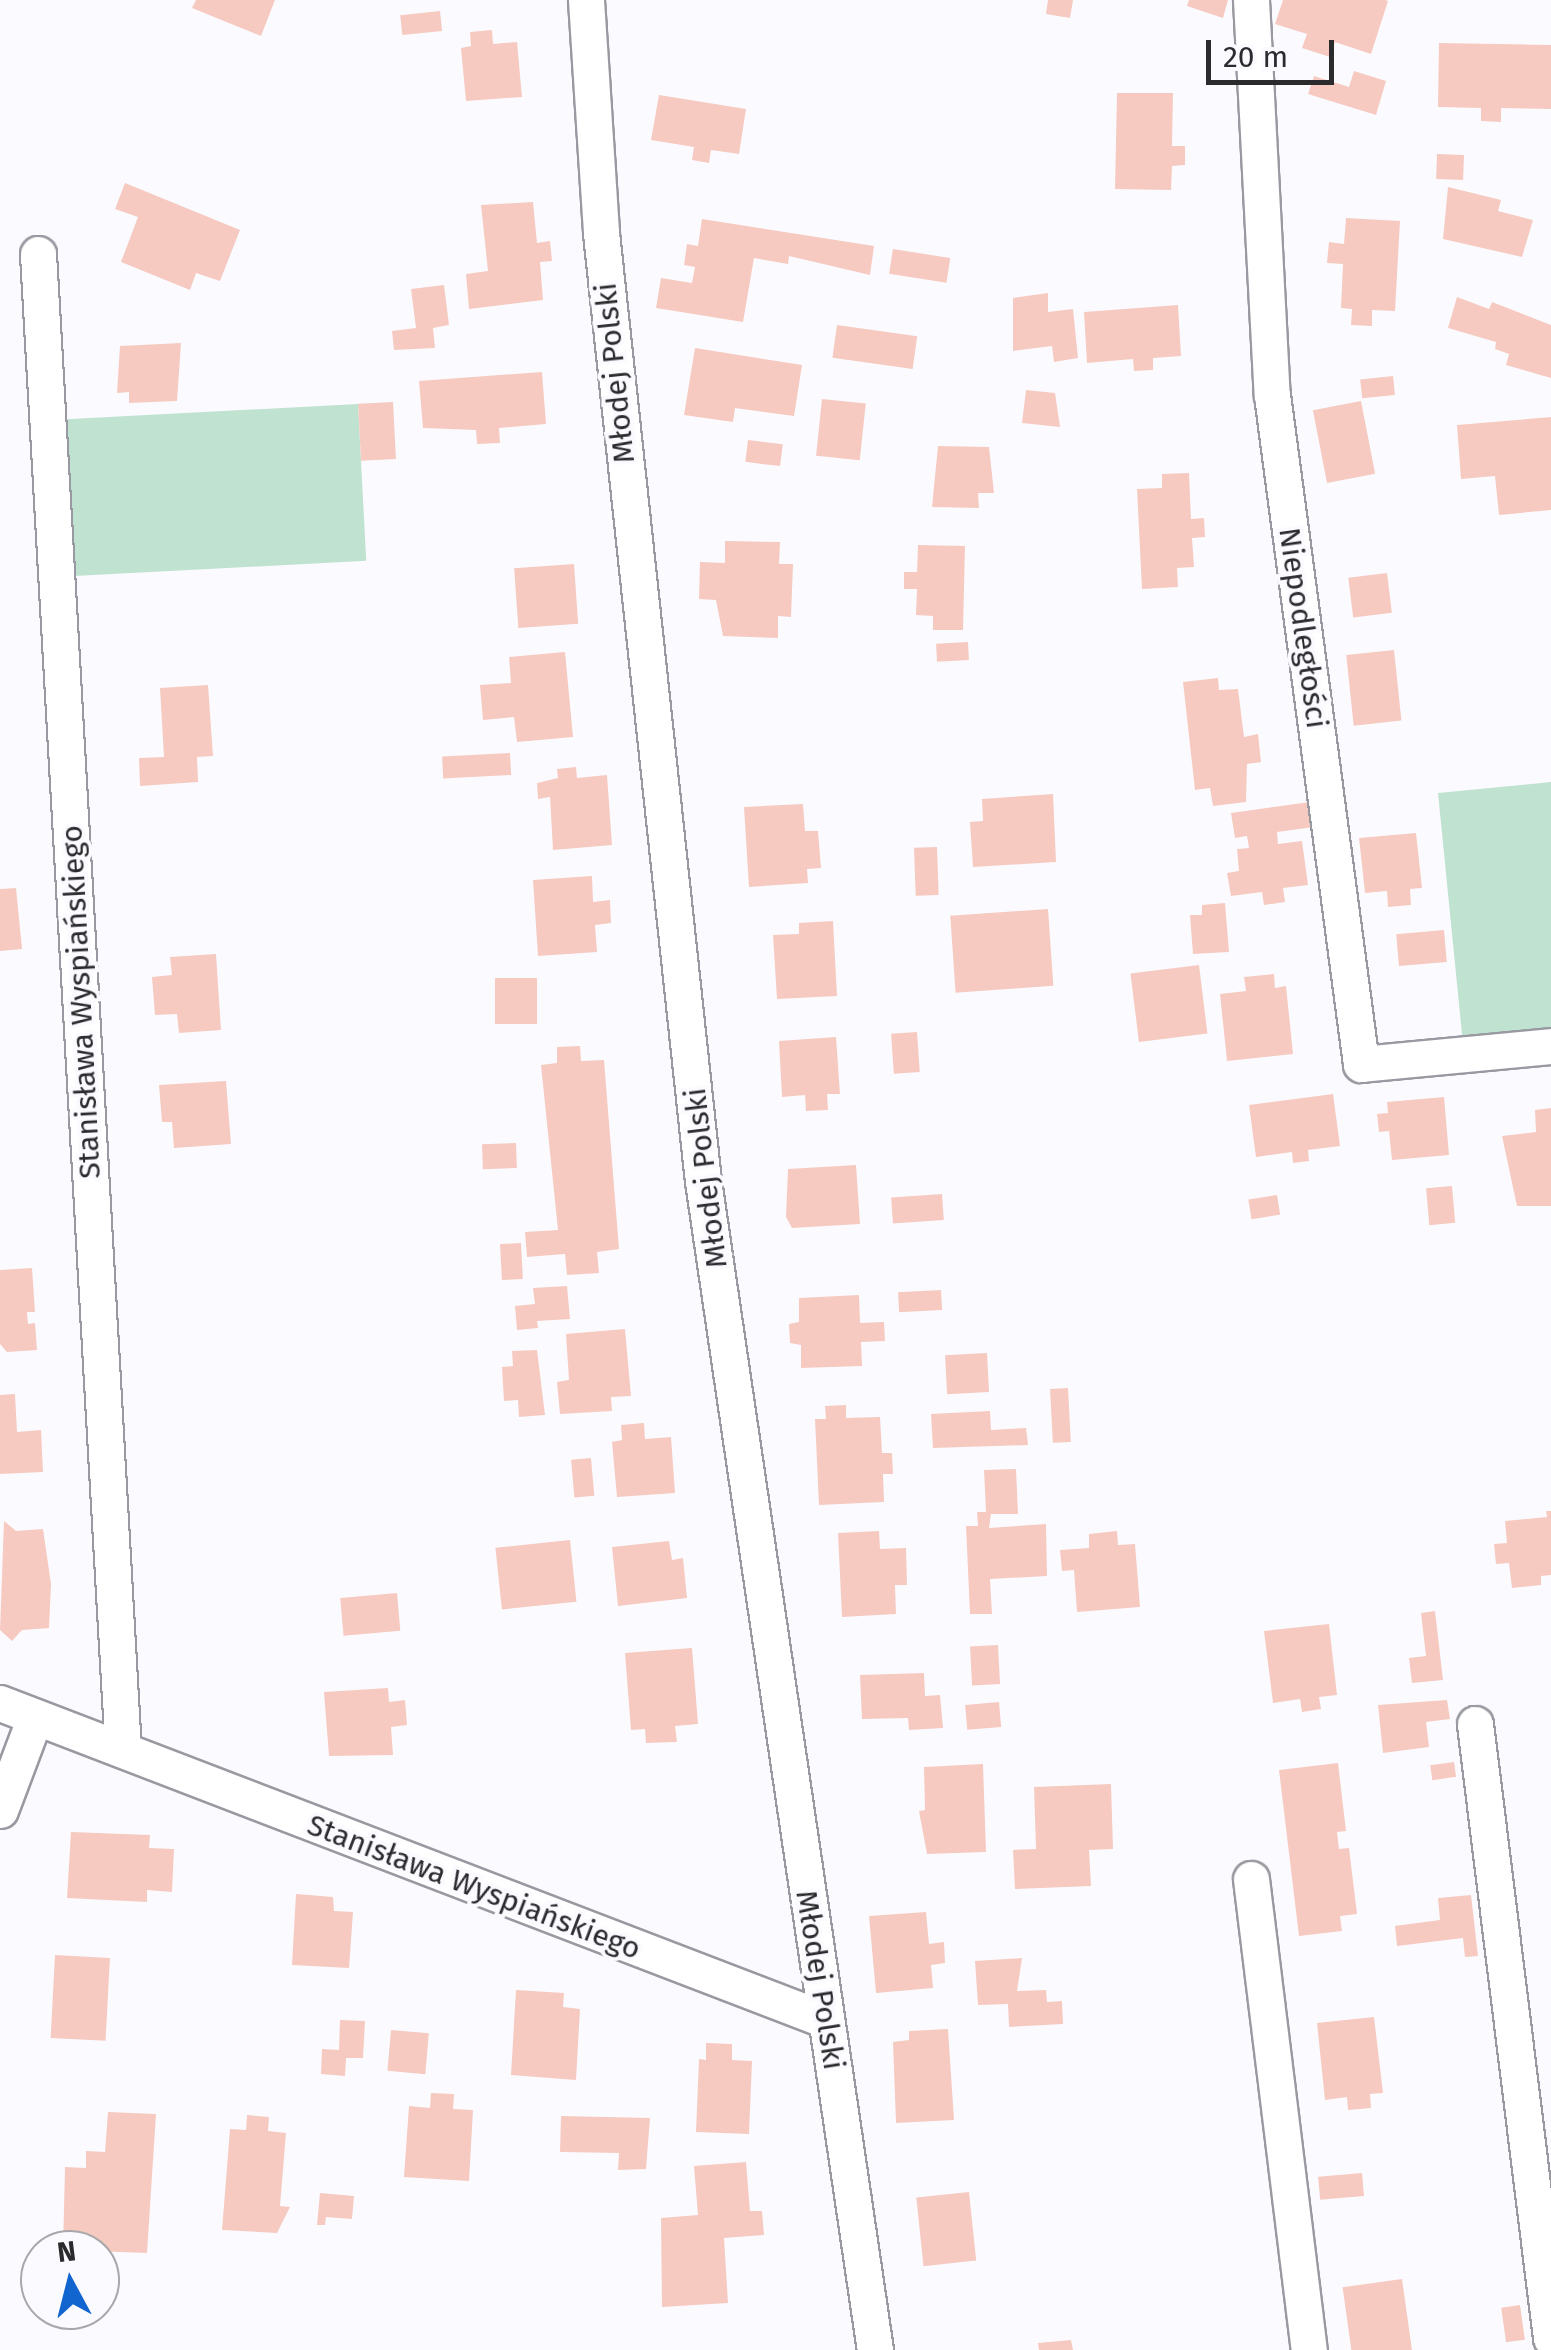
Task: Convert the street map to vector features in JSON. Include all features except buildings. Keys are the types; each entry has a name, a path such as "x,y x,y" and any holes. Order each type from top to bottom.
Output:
{"street":[{"name":"Młodej Polski","path":"586,0 601,233 704,1181 875,2350"},
{"name":"Niepodległości","path":"1252,0 1272,395 1361,1064 1551,1046"},
{"name":"Stanisława Wyspiańskiego","path":"38,254 123,1750"},
{"name":"Stanisława Wyspiańskiego","path":"0,1703 826,2020"},
{"path":"0,1810 35,1717"},
{"path":"1475,1724 1551,2338"},
{"path":"1251,1879 1309,2350"}],"green space":[{"path":"358,404 366,561 41,578 32,421"},
{"path":"1551,782 1551,1046 1464,1054 1438,793"}]}
